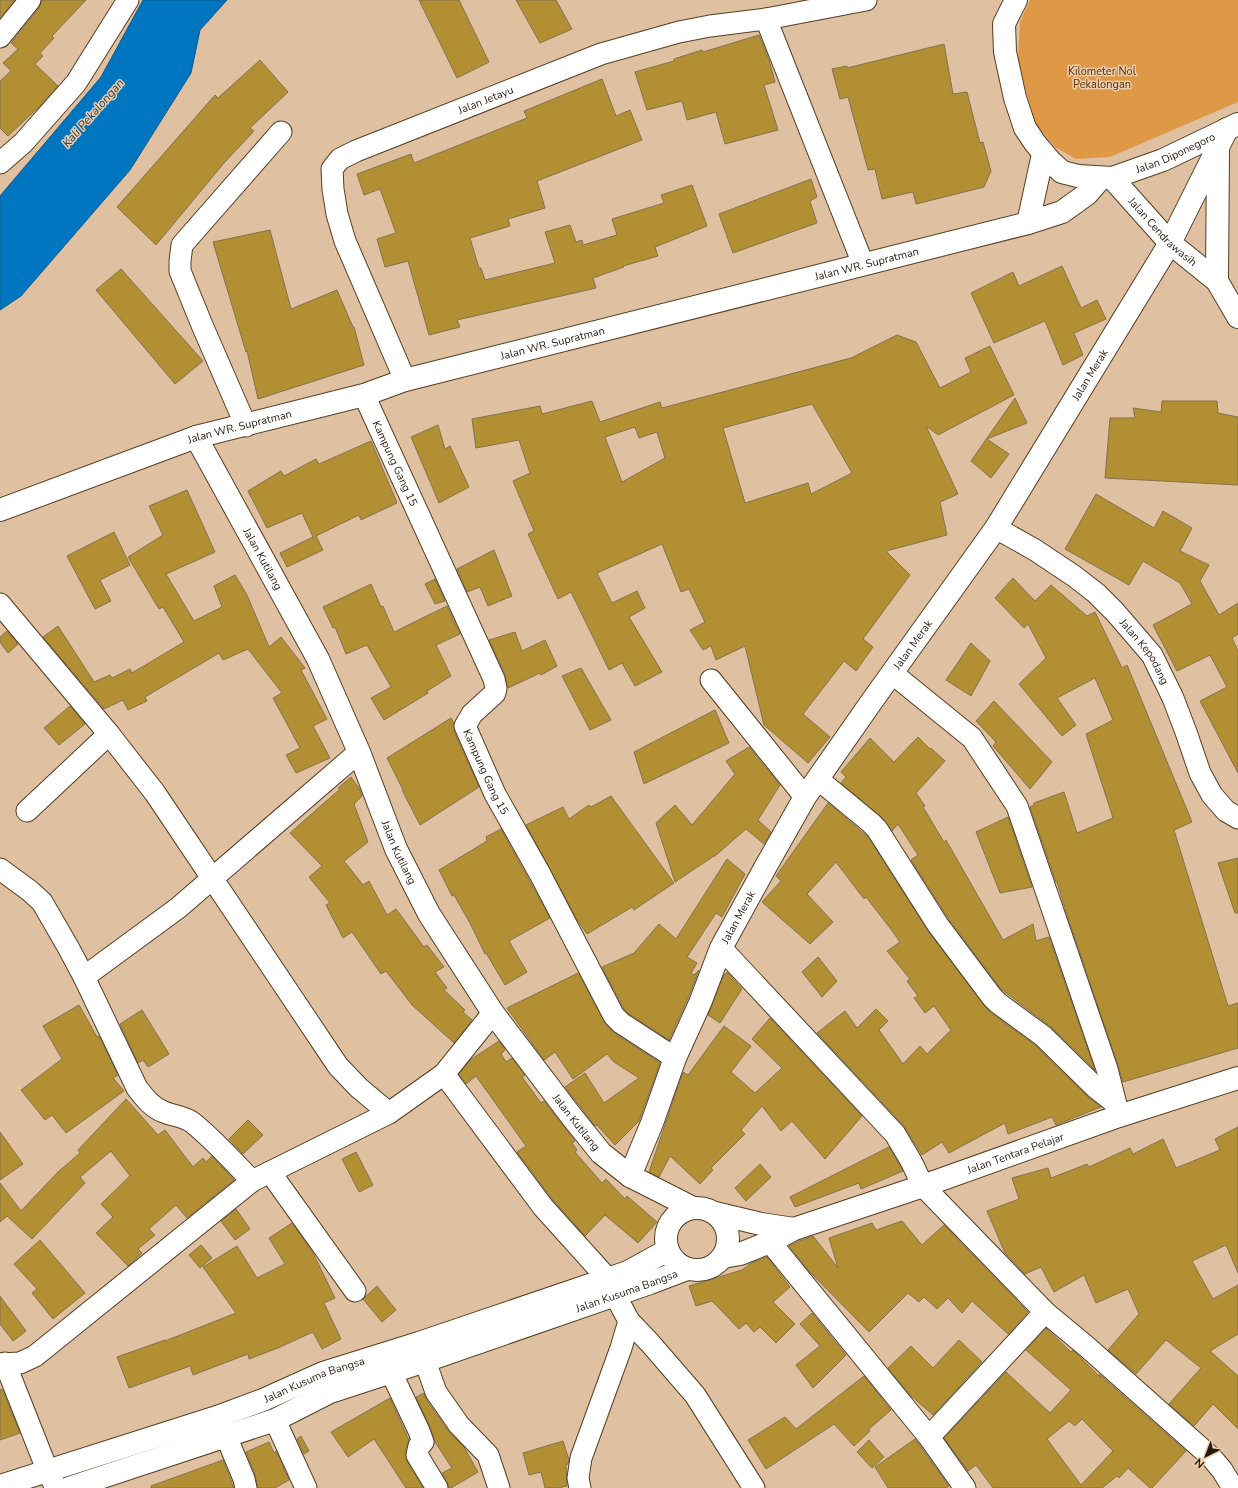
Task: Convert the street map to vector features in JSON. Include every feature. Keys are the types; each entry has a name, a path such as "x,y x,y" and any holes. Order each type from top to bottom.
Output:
{"street":[{"path":"0,37 30,0"},
{"path":"0,163 23,143 76,83 128,0"},
{"name":"Jalan Jetayu","path":"405,380 345,241 337,214 333,189 332,169 340,159 601,54 680,32 710,26 766,19 866,0"},
{"path":"1016,0 1004,24 1005,52 1015,98 1025,128 1043,154 1062,172 1078,176 1106,178"},
{"path":"766,19 863,264"},
{"path":"246,426 180,271 180,251 182,245 281,132"},
{"path":"1217,280 1228,133"},
{"name":"Jalan Diponegoro","path":"1106,178 1163,160 1228,133"},
{"name":"Jalan Merak","path":"636,1179 652,1123 675,1058 700,1003 721,948 805,797 819,780 858,720 996,528 1170,243 1228,133"},
{"path":"1028,223 1043,154"},
{"name":"Jalan WR. Supratman","path":"0,510 196,437 364,396 405,380 1028,223 1062,212 1106,178"},
{"name":"Jalan Cendrawasih","path":"1106,178 1170,243 1217,280 1238,317"},
{"name":"Kampung Gang 15","path":"364,396 494,679 496,688 495,693 472,714 465,726 495,794 540,874 614,1016 621,1023 675,1058"},
{"name":"Jalan Kutilang","path":"196,437 318,659 359,752 396,849 429,914 493,1014 567,1111 601,1153 636,1179 672,1220"},
{"name":"Jalan Kepodang","path":"996,528 1042,554 1096,593 1115,612 1152,655 1175,705 1200,773 1212,795 1226,811 1238,818"},
{"path":"0,604 109,734 155,793 338,1066 359,1088 390,1112"},
{"path":"892,673 972,738 1017,806 1107,1069 1117,1109"},
{"path":"711,680 805,797"},
{"path":"27,811 109,734"},
{"path":"84,977 178,908 359,752"},
{"path":"819,780 877,829 938,926 992,997 1043,1036 1117,1109"},
{"path":"0,870 30,891 42,902 84,977 137,1088 149,1103 163,1112 179,1116 191,1122 231,1158 261,1176 355,1291"},
{"path":"721,948 895,1134 911,1161 923,1186 1045,1312 1086,1346 1211,1457 1222,1470 1233,1488"},
{"path":"52,1480 3,1364 20,1363 35,1356 261,1176 390,1112 444,1074 493,1014"},
{"path":"444,1074 543,1207 611,1287 629,1321 695,1395 754,1488"},
{"name":"Jalan Tentara Pelajar","path":"723,1257 740,1254 770,1242 794,1229 923,1186 1117,1109 1238,1078"},
{"path":"636,1179 694,1208"},
{"path":"694,1208 706,1209 715,1213 722,1220 727,1229 729,1238 723,1257 716,1264 707,1269 687,1269 672,1258 668,1250 666,1240 667,1230 672,1220 687,1209 694,1208"},
{"name":"Jalan Tentara Pelajar","path":"715,1213 761,1224 794,1229"},
{"path":"770,1242 929,1437 965,1488"},
{"name":"Jalan Kusuma Bangsa","path":"611,1287 628,1272 643,1262 668,1250"},
{"name":"Jalan Kusuma Bangsa","path":"0,1486 52,1480 263,1400 327,1382 611,1287 687,1269"},
{"path":"929,1437 1045,1312"},
{"name":"Jalan Kusuma Bangsa","path":"69,1488 275,1420 327,1382 391,1372 425,1361 516,1320"},
{"path":"580,1488 578,1478 580,1458 621,1348 629,1321"},
{"path":"425,1361 436,1392 459,1425 488,1455 500,1488"},
{"path":"391,1372 423,1442 419,1446 417,1455 437,1488"},
{"path":"275,1420 306,1488"},
{"path":"226,1436 244,1479 246,1488"}],"green space":[{"name":"Kilometer Nol Pekalongan","path":"1030,0 1238,0 1238,102 1110,157 1076,159 1055,147 1035,123 1018,62 1020,22"}],"water":[{"name":"Kali Pekalongan","path":"143,0 227,0 200,30 191,73 130,170 21,296 0,310 0,196 101,77"}],"building":[{"path":"0,0 15,0 0,18"},
{"path":"42,0 86,0 52,36 54,38 40,53 43,56 35,64 58,86 41,105 8,136 0,128 0,81 11,71 3,63 18,49 11,43 39,8"},
{"path":"419,0 459,0 489,62 457,78"},
{"path":"516,0 556,0 572,29 540,43"},
{"path":"759,35 769,60 775,82 764,85 778,130 725,144 716,112 687,120 682,101 647,110 635,72 674,61 674,59 702,50 703,52"},
{"path":"944,44 953,94 967,92 980,143 983,142 991,171 984,187 916,204 913,192 882,199 875,169 868,170 848,97 840,99 832,69 847,66 847,68"},
{"path":"260,60 288,92 250,128 254,131 224,163 156,245 117,207 215,95 218,98"},
{"path":"602,79 616,116 630,110 642,140 537,181 545,208 508,219 510,226 470,238 479,268 481,268 485,280 555,263 545,232 570,225 576,242 582,240 583,245 617,235 612,219 664,203 661,195 692,185 707,226 655,247 658,256 623,266 624,267 593,278 596,288 457,320 460,327 429,335 408,261 385,267 377,239 396,233 380,189 364,195 357,174 411,154 414,163 527,118 524,111"},
{"path":"811,179 817,197 810,201 817,223 733,253 719,214"},
{"path":"270,230 291,309 337,290 354,327 364,365 258,399 247,351 246,352 213,242"},
{"path":"1062,266 1081,308 1097,300 1106,319 1074,333 1083,355 1063,365 1045,321 994,343 971,293 1013,272 1019,286"},
{"path":"121,269 203,361 175,384 96,290"},
{"path":"897,335 916,342 940,388 971,372 965,358 990,346 1014,395 938,435 926,426 958,494 940,502 947,535 886,551 910,575 863,639 873,647 856,671 844,661 803,714 830,737 808,763 764,725 745,646 716,660 711,646 703,650 690,630 705,622 689,589 681,592 662,544 597,573 612,603 637,591 645,608 629,617 662,672 635,686 622,663 609,670 571,592 558,599 528,534 534,531 513,481 530,473 519,440 476,448 472,419 540,406 542,414 592,401 600,422 660,402 662,408 851,358","holes":["812,404 852,473 811,494 808,483 745,503 723,428","635,427 639,438 657,432 665,458 622,482 605,437"]},
{"path":"1015,398 1027,423 987,439 1009,454 991,478 971,461"},
{"path":"1162,401 1217,401 1218,413 1238,417 1238,485 1105,478 1110,418 1135,418 1133,408 1161,412"},
{"path":"438,425 445,449 450,446 469,487 439,503 411,437"},
{"path":"371,441 397,503 361,520 359,515 316,536 323,550 287,567 280,553 313,537 302,513 267,528 248,491 281,471 284,476 316,459 319,464"},
{"path":"187,490 215,552 166,574 194,621 222,607 214,586 235,575 247,595 269,647 281,637 305,668 301,670 327,719 313,726 330,758 296,773 286,755 300,748 273,698 282,693 248,649 223,660 219,653 145,697 147,701 128,710 123,700 104,709 43,637 58,626 94,682 110,675 112,678 130,669 132,673 184,642 163,607 159,609 128,557 163,535 149,506"},
{"path":"1096,494 1154,528 1163,511 1192,528 1180,551 1209,565 1200,581 1219,615 1238,603 1238,634 1232,638 1238,651 1238,773 1200,701 1227,687 1210,655 1177,671 1153,625 1192,604 1180,583 1143,561 1129,585 1065,549"},
{"path":"114,532 130,565 100,580 111,601 95,609 67,556"},
{"path":"494,550 512,596 488,606 480,587 467,592 457,569"},
{"path":"1013,578 1035,601 1051,585 1087,616 1095,612 1122,668 1127,665 1192,822 1174,830 1228,1006 1238,1003 1238,1048 1123,1082 1057,882 1030,807 1034,805 1034,803 1064,792 1077,833 1113,818 1086,734 1113,720 1095,678 1057,698 1076,725 1062,736 1019,684 1046,658 1028,624 1024,628 995,598"},
{"path":"435,579 445,601 435,604 425,584"},
{"path":"371,584 381,607 383,606 394,632 447,606 460,634 436,645 451,676 427,691 428,693 384,720 371,698 391,687 367,645 346,654 335,627 333,628 323,607"},
{"path":"7,631 18,644 8,653 0,642 0,637"},
{"path":"515,632 522,651 545,640 557,666 541,675 540,673 508,688 505,674 489,640"},
{"path":"971,643 990,661 971,696 946,680"},
{"path":"581,668 611,720 590,730 562,676"},
{"path":"994,701 1052,762 1030,789 993,746 996,742 976,721"},
{"path":"70,706 85,724 59,745 44,728"},
{"path":"715,710 729,743 644,784 634,752"},
{"path":"451,718 454,723 454,731 479,787 420,825 387,758"},
{"path":"918,737 945,761 916,793 925,806 923,807 944,842 946,840 1003,940 1033,924 1036,941 1049,937 1095,1070 1051,1027 1001,989 948,918 911,860 918,855 898,824 892,831 879,815 841,783 846,777 841,772 870,738 894,762"},
{"path":"749,747 780,785 758,820 771,832 764,844 746,829 715,856 675,882 656,823 675,805 692,825 735,774 726,761"},
{"path":"351,777 359,788 362,796 354,804 368,842 344,861 363,885 369,881 387,915 396,909 424,947 427,945 444,967 435,972 447,988 444,990 465,1010 463,1012 472,1020 454,1043 412,1005 386,971 381,974 352,932 343,938 326,905 330,903 309,877 322,866 290,833 340,789 338,788"},
{"path":"611,796 674,883 634,910 632,907 587,934 576,918 526,825 563,807 569,819 589,805 591,807"},
{"path":"828,803 868,837 928,931 991,1013 1035,1045 1088,1097 1101,1107 1056,1125 1052,1117 1008,1134 1005,1123 949,1153 942,1142 922,1155 904,1126 817,1033 845,1011 857,1028 876,1009 888,1021 879,1030 903,1064 920,1046 927,1054 951,1030 934,1006 925,1013 914,998 918,996 907,981 910,979 887,951 900,942 866,897 864,899 836,862 807,894 833,922 810,944 762,902 781,881 776,876"},
{"path":"1008,817 1032,887 1000,893 976,832"},
{"path":"501,829 550,918 509,941 527,972 505,985 486,953 485,954 470,923 454,895 452,896 439,870 487,841 486,837"},
{"path":"1238,858 1238,913 1235,913 1218,863"},
{"path":"727,859 745,874 722,917 716,913 687,957 697,963 691,973 694,975 699,970 669,1040 629,1014 624,1009 602,967 634,953 659,924 676,939"},
{"path":"818,957 837,981 822,997 802,972"},
{"path":"727,972 742,989 720,1023 708,1015 724,974 725,975"},
{"path":"578,973 606,1024 614,1033 660,1063 639,1121 615,1145 597,1125 595,1126 565,1087 585,1073 604,1103 639,1078 614,1062 607,1054 573,1079 555,1052 544,1060 507,1008"},
{"path":"79,1005 97,1037 99,1036 118,1075 113,1078 124,1091 66,1133 52,1115 45,1120 21,1090 62,1059 43,1026"},
{"path":"142,1010 169,1054 148,1067 143,1060 138,1063 120,1024"},
{"path":"770,1018 862,1116 825,1159 792,1121 781,1131 762,1106 741,1130 745,1134 711,1168 713,1170 700,1184 670,1156 659,1177 649,1172 683,1072 688,1075 724,1026 751,1046 731,1072 755,1093 782,1068 752,1039"},
{"path":"499,1041 505,1050 501,1054 506,1062 512,1058 525,1075 522,1077 541,1103 544,1101 575,1141 572,1143 577,1150 575,1152 602,1183 606,1179 625,1199 627,1196 657,1222 638,1243 605,1215 585,1236 552,1199 517,1152 526,1146 476,1076 466,1084 459,1074 470,1060"},
{"path":"126,1099 158,1135 165,1130 193,1167 203,1158 206,1162 212,1156 234,1180 187,1218 176,1205 149,1229 155,1235 138,1249 142,1253 128,1266 96,1233 113,1217 101,1204 130,1176 111,1151 80,1177 85,1183 32,1239 7,1216 0,1222 0,1183 21,1211 58,1172 80,1153 78,1150"},
{"path":"248,1120 263,1135 243,1154 229,1139"},
{"path":"1238,1127 1238,1273 1226,1245 1192,1261 1213,1299 1238,1285 1238,1334 1210,1351 1238,1376 1238,1429 1213,1404 1194,1426 1169,1404 1201,1368 1166,1340 1136,1374 1108,1350 1139,1314 1128,1289 1096,1303 1084,1275 1054,1292 1041,1267 1025,1274 1005,1253 987,1211 1019,1199 1012,1178 1048,1168 1051,1178 1087,1164 1089,1167 1130,1148 1133,1154 1163,1139 1176,1168 1220,1150 1215,1139"},
{"path":"0,1132 23,1164 0,1180"},
{"path":"889,1147 903,1171 861,1189 859,1183 795,1207 790,1197"},
{"path":"356,1152 373,1185 359,1192 342,1159"},
{"path":"760,1164 771,1177 746,1201 735,1188"},
{"path":"236,1209 250,1229 235,1240 221,1221"},
{"path":"902,1221 922,1245 944,1225 1028,1312 1008,1334 972,1301 962,1313 948,1298 937,1309 924,1297 919,1302 908,1293 869,1332 809,1271 789,1246 813,1236 838,1268 829,1238 872,1223 876,1230"},
{"path":"292,1223 313,1253 335,1298 324,1303 341,1339 322,1349 313,1332 249,1359 248,1354 193,1375 190,1366 129,1388 117,1357 165,1341 236,1313 203,1267 237,1246 257,1278 285,1264 269,1238"},
{"path":"40,1240 85,1293 53,1319 32,1293 37,1289 14,1264"},
{"path":"201,1245 212,1258 200,1268 189,1255"},
{"path":"767,1257 790,1287 773,1302 795,1324 776,1343 760,1327 754,1332 746,1323 739,1329 712,1301 696,1306 689,1286 742,1270 751,1263"},
{"path":"377,1286 396,1310 382,1322 363,1299"},
{"path":"0,1296 26,1331 13,1341 0,1324"},
{"path":"812,1313 846,1355 813,1388 796,1365 820,1346 800,1324"},
{"path":"1046,1328 1071,1352 1073,1350 1101,1378 1099,1374 1186,1451 1152,1488 1150,1488 1128,1468 1119,1478 1117,1476 1102,1488 993,1488 976,1465 968,1471 944,1438 1006,1372 1050,1413 1071,1390 1026,1350","holes":["1082,1419 1113,1451 1081,1485 1047,1439 1069,1421 1075,1426"]},
{"path":"959,1340 982,1362 933,1415 909,1394 888,1368 911,1346 933,1368"},
{"path":"864,1376 891,1410 868,1430 870,1431 854,1446 834,1424 766,1469 748,1440 785,1417 796,1429"},
{"path":"2,1389 20,1433 0,1440 0,1390"},
{"path":"424,1393 426,1399 449,1432 464,1447 478,1472 451,1488 449,1488 442,1473 452,1468 435,1442 430,1427 416,1397"},
{"path":"390,1398 409,1440 405,1452 407,1461 423,1488 406,1488 374,1439 348,1457 331,1432"},
{"path":"301,1436 309,1451 304,1454 297,1439"},
{"path":"915,1439 949,1486 946,1488 888,1488 875,1467"},
{"path":"869,1440 884,1457 872,1468 857,1452"},
{"path":"563,1441 569,1460 568,1464 566,1465 567,1486 545,1488 541,1472 529,1475 523,1453"},
{"path":"269,1442 274,1453 276,1451 289,1480 275,1488 258,1488 255,1474 246,1452"},
{"path":"223,1460 234,1488 151,1488 151,1486"}]}
